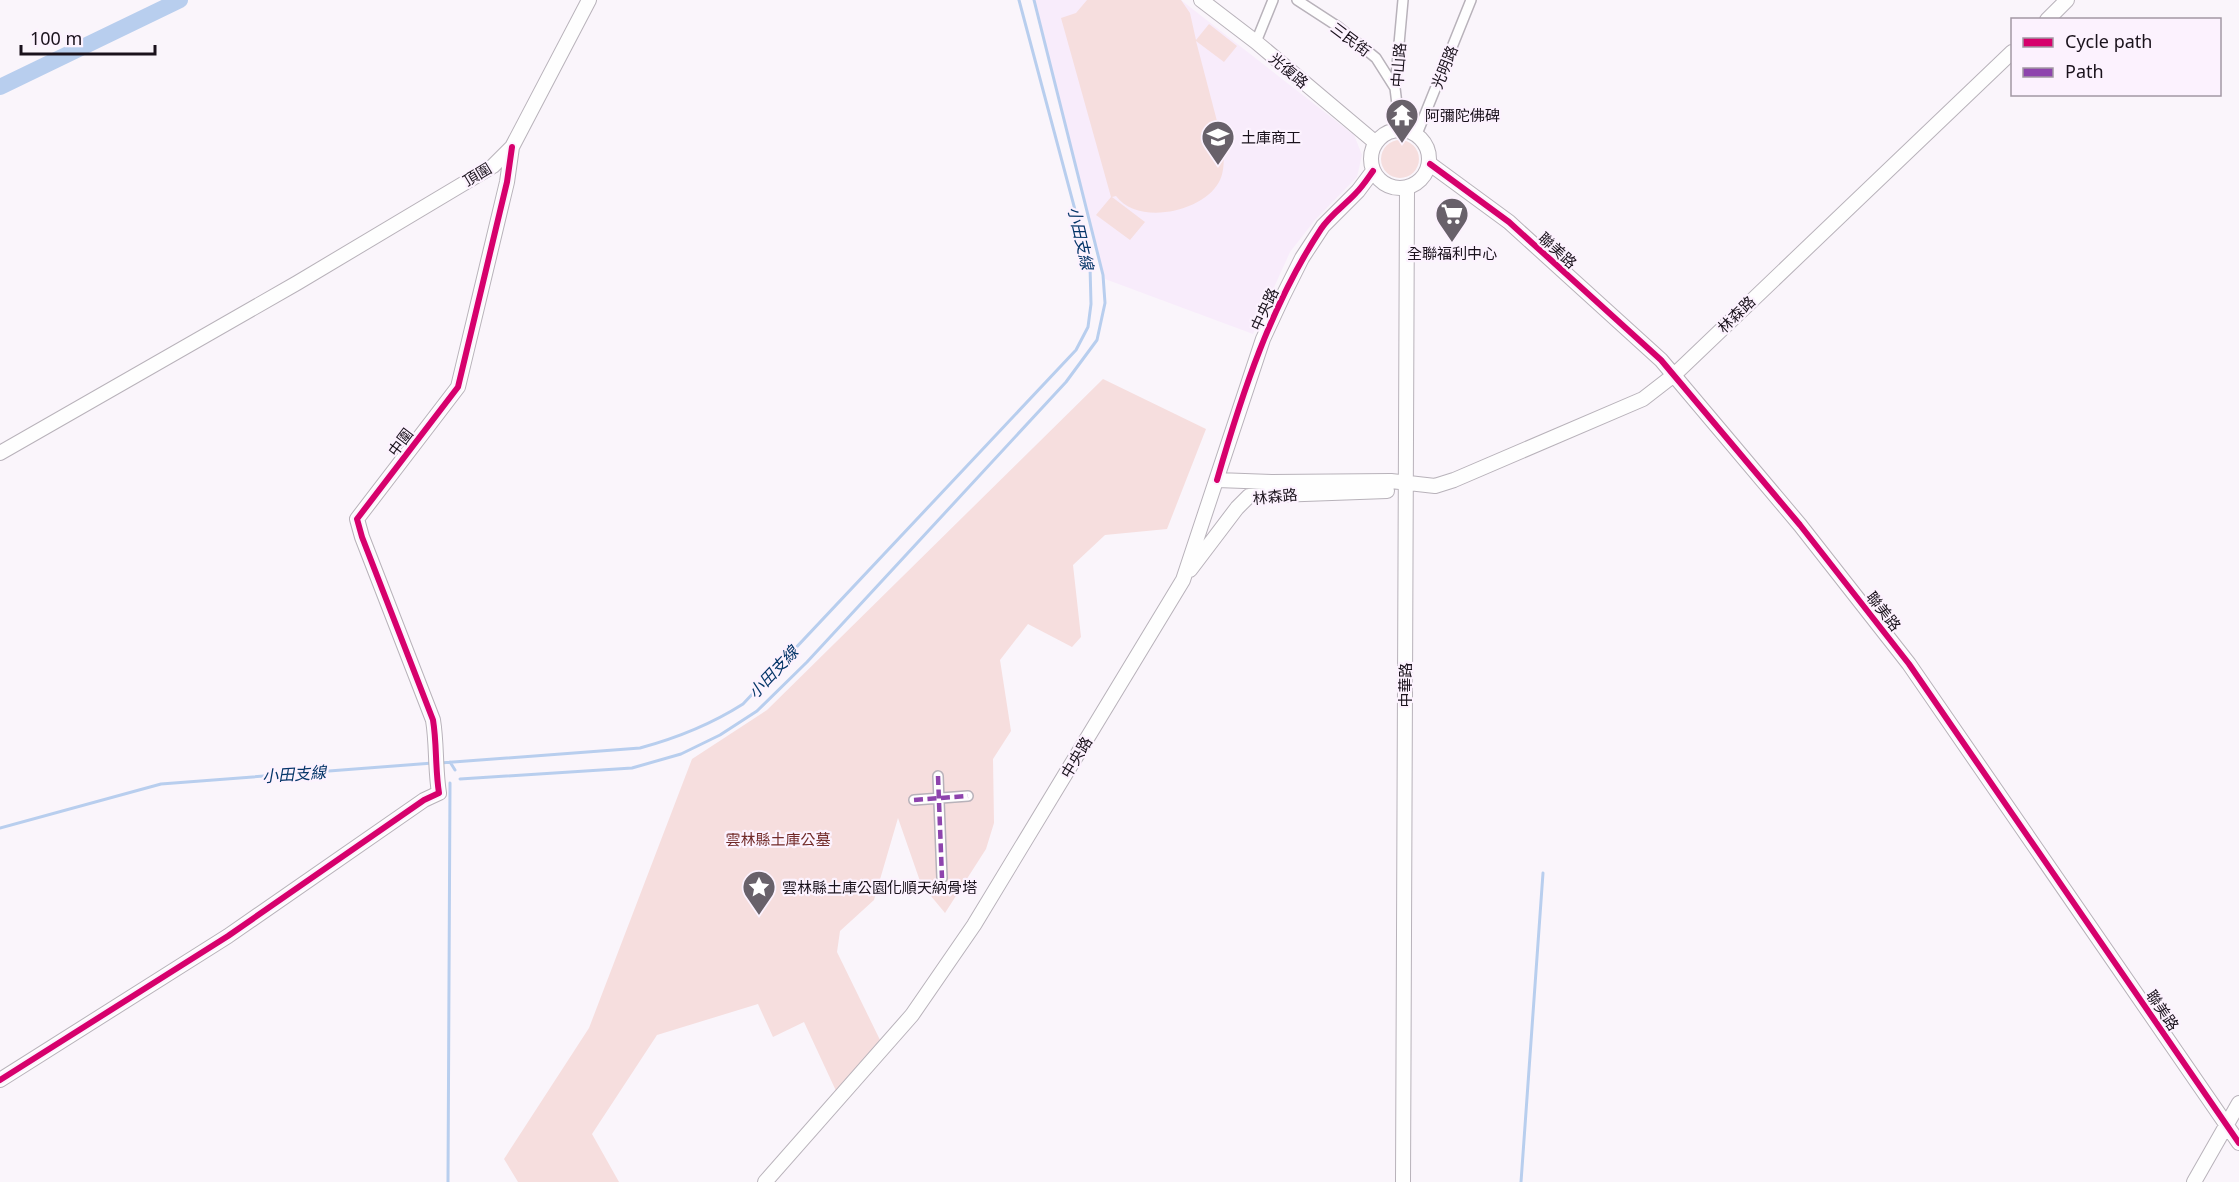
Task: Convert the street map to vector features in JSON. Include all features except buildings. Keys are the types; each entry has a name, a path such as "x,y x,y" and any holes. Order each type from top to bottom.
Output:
{"street":[{"name":"頂圍","path":"0,453 297,283 493,166 512,147 589,0"},
{"name":"光復路","path":"1201,0 1256,42 1376,142"},
{"path":"1256,42 1273,0"},
{"name":"三民街","path":"1297,0 1337,26 1376,58 1395,88"},
{"name":"中山路","path":"1400,129 1395,88 1403,0"},
{"name":"光明路","path":"1417,134 1471,0"},
{"path":"2049,18 2067,0"},
{"name":"林森路","path":"1217,480 1391,482 1435,486 1643,399 1674,375 2011,54"},
{"path":"1400,129 1417,134 1428,147 1430,164 1422,179 1407,188 1387,185 1373,171 1371,161 1376,142 1382,135 1400,129"},
{"name":"中圍","path":"0,1080 228,936 424,800 439,793 436,778 437,742 433,720 357,519 458,387 507,182 512,147"},
{"name":"聯美路","path":"1430,164 1509,222 1661,360 1800,525 1891,639 2239,1143"},
{"name":"中央路","path":"765,1182 912,1015 974,924 1183,580 1263,339 1302,258 1323,226 1358,191 1373,171"},
{"name":"中華路","path":"1403,1182 1407,188"},
{"name":"林森路","path":"1183,580 1237,508 1249,496 1391,490 1406,484"},
{"path":"938,776 942,878"},
{"path":"914,800 968,796"},
{"path":"2194,1182 2239,1103"}],"shaded area":[{"name":"土庫商工","path":"1035,0 1181,0 1354,135 1362,155 1357,177 1315,220 1290,252 1253,334 1105,279"}],"green space":[{"path":"1087,0 1181,0 1190,13 1196,40 1209,24 1237,46 1224,62 1196,41 1223,144 1223,169 1219,182 1199,201 1170,212 1139,211 1126,205 1116,196 1112,197 1145,222 1130,240 1096,215 1111,197 1061,18 1076,13"},
{"path":"1400,140 1414,145 1419,159 1414,173 1400,178 1386,173 1381,159 1386,145"},
{"name":"雲林縣土庫公墓","path":"1103,379 1206,429 1167,529 1105,535 1073,565 1081,637 1072,647 1028,624 1000,660 1011,731 993,759 994,823 986,849 945,913 921,884 898,818 874,900 840,931 837,952 881,1042 837,1093 804,1022 773,1037 758,1004 657,1035 592,1134 619,1182 518,1182 504,1159 589,1028 692,759 767,710"}],"waterway":[{"path":"0,87 180,0"},
{"name":"小田支線","path":"440,763 640,748 693,730 743,704 1076,350 1088,327 1091,304 1090,266 1019,0"},
{"path":"460,779 632,768 681,754 720,735 757,711 807,662 1066,382 1097,340 1105,303 1103,275 1034,0"},
{"name":"小田支線","path":"450,762 455,770"},
{"name":"小田支線","path":"0,828 161,784 433,763"},
{"path":"448,1182 450,783"},
{"path":"1521,1182 1543,873"}],"marked path":[{"path":"938,776 942,878"},
{"path":"914,800 968,796"}],"cycle path":[{"path":"0,1080 228,936 424,800 439,793 433,720 357,519 458,387 507,182 512,147"},
{"path":"1430,164 1509,222 1661,360 1800,525 1909,664 2239,1143"},
{"path":"1217,480 1248,382 1287,288 1325,224 1359,190 1373,171"}],"place":[{"name":"阿彌陀佛碑","path":"1402,144"},
{"name":"土庫商工","path":"1218,166"},
{"name":"全聯福利中心","path":"1452,243"},
{"name":"雲林縣土庫公園化順天納骨塔","path":"759,916"}]}
